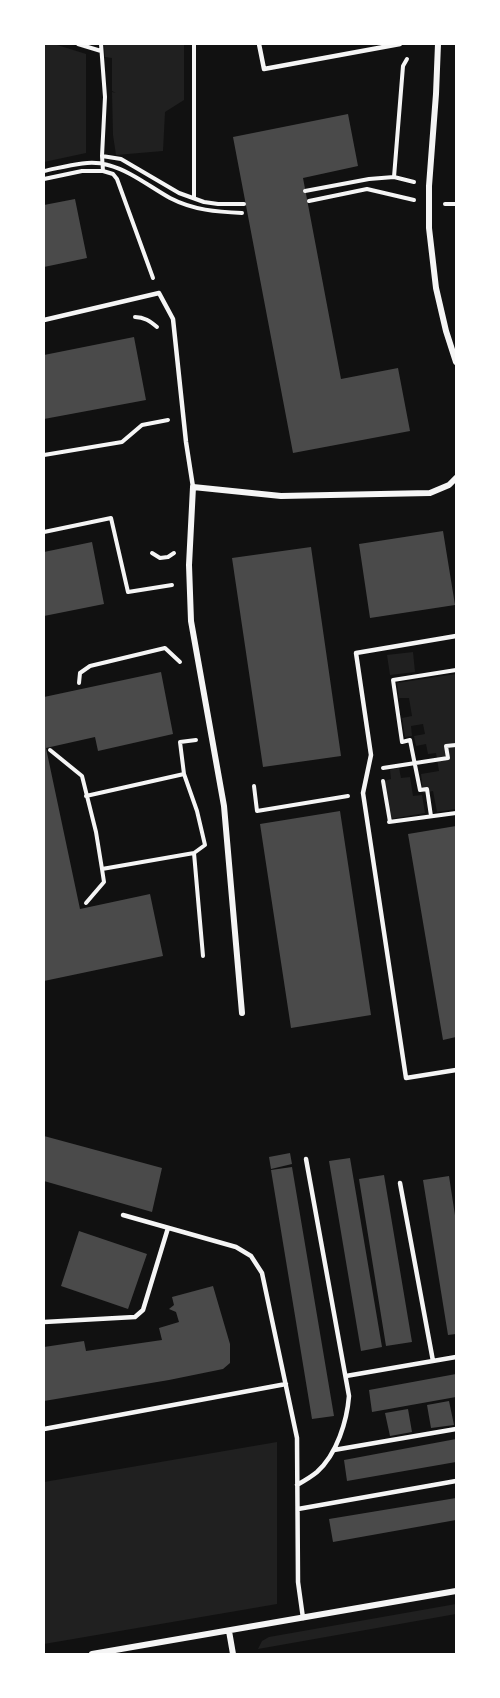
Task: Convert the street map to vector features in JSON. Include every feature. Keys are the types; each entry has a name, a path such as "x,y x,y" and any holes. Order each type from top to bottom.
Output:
{"street":[{"path":"438,44 428,203 429,228 436,288 446,332 456,362"},
{"path":"242,1013 224,806 191,621 189,564 193,487 281,496 430,493 449,485 456,478"},
{"path":"93,1654 456,1591"},
{"path":"229,1631 234,1654"}],"lane":[{"path":"259,44 264,69 399,44"},
{"path":"44,320 159,293 173,319 193,487"},
{"path":"456,636 356,653 371,755 363,793 406,1078 456,1070"},
{"path":"297,1485 318,1472 334,1450 348,1412 349,1396 306,1159"},
{"path":"400,1183 433,1361"},
{"path":"123,1215 236,1247 250,1256 262,1273 297,1438 298,1582 303,1618"},
{"path":"44,1322 135,1317 143,1310 168,1228"},
{"path":"346,1376 456,1357"},
{"path":"44,1429 286,1384"},
{"path":"334,1450 456,1429"},
{"path":"298,1509 456,1481"}],"path":[{"path":"78,44 101,51"},
{"path":"101,44 105,97 103,171"},
{"path":"194,44 194,198"},
{"path":"394,177 403,66 410,52"},
{"path":"102,156 121,159 179,193 218,204 244,204"},
{"path":"44,171 89,163 109,165 196,209 218,213 242,213"},
{"path":"44,179 82,171 103,171 113,174 117,179 159,293"},
{"path":"305,191 369,179 394,177 429,186"},
{"path":"309,201 367,189 428,203"},
{"path":"128,317 140,317 160,329"},
{"path":"168,410 169,430"},
{"path":"44,455 122,442 142,425 168,420"},
{"path":"44,532 111,518 128,592 172,586 172,576"},
{"path":"174,559 175,543"},
{"path":"152,553 160,558 175,553"},
{"path":"79,683 80,673 90,666 165,648 180,662 182,669"},
{"path":"431,816 427,789 420,790 410,740 402,742 393,680 456,670"},
{"path":"102,868 194,853 205,845 197,811 184,774 180,742 200,739"},
{"path":"380,768 448,758 446,746 456,745"},
{"path":"50,750 82,776 96,832 104,882 86,903"},
{"path":"86,796 184,774"},
{"path":"382,779 390,822"},
{"path":"254,786 257,811 363,793"},
{"path":"368,825 456,813"},
{"path":"194,853 203,956"}],"shaded area":[{"path":"44,44 54,44 86,54 86,153 44,162"},
{"path":"104,44 184,44 184,100 165,112 163,151 116,155 112,92 116,93 112,91 112,58 105,57"},
{"path":"413,652 415,672 390,675 387,655"},
{"path":"456,674 456,809 437,812 433,791 423,793 421,774 439,771 436,753 428,754 426,744 416,746 414,736 425,734 423,724 411,726 412,736 405,737 402,718 412,716 409,698 399,698 397,683"},
{"path":"399,768 401,778 410,777 413,796 422,795 425,813 390,819 384,781 391,779 390,770"},
{"path":"277,1442 277,1604 44,1644 44,1482"},
{"path":"456,1604 456,1614 258,1649 262,1641 269,1637"}],"building":[{"path":"348,114 358,166 303,178 341,379 398,368 410,431 293,453 233,137"},
{"path":"75,199 87,258 44,267 44,205"},
{"path":"134,337 146,400 44,419 44,355"},
{"path":"443,531 455,605 370,618 359,544"},
{"path":"92,542 104,604 44,616 44,552"},
{"path":"311,547 341,756 263,767 232,558"},
{"path":"161,672 173,734 98,751 95,737 46,748 80,909 150,894 163,956 44,981 44,697"},
{"path":"340,811 371,1015 291,1028 260,824"},
{"path":"456,826 456,1037 443,1040 408,834"},
{"path":"44,1136 162,1168 152,1212 44,1181"},
{"path":"290,1153 292,1164 271,1169 269,1157"},
{"path":"350,1158 382,1347 361,1351 329,1161"},
{"path":"292,1167 334,1416 312,1419 271,1170"},
{"path":"384,1175 412,1342 386,1346 359,1179"},
{"path":"449,1176 456,1222 456,1334 448,1335 423,1180"},
{"path":"79,1231 147,1254 128,1309 61,1286"},
{"path":"213,1286 230,1344 230,1363 223,1369 44,1401 44,1347 84,1341 86,1351 162,1340 159,1328 179,1322 176,1312 169,1309 174,1305 172,1297"},
{"path":"456,1374 456,1397 372,1412 369,1390"},
{"path":"449,1401 454,1425 431,1428 427,1405"},
{"path":"408,1409 412,1432 390,1436 385,1413"},
{"path":"456,1439 456,1462 347,1481 344,1460"},
{"path":"456,1498 456,1520 333,1542 329,1519"}]}
